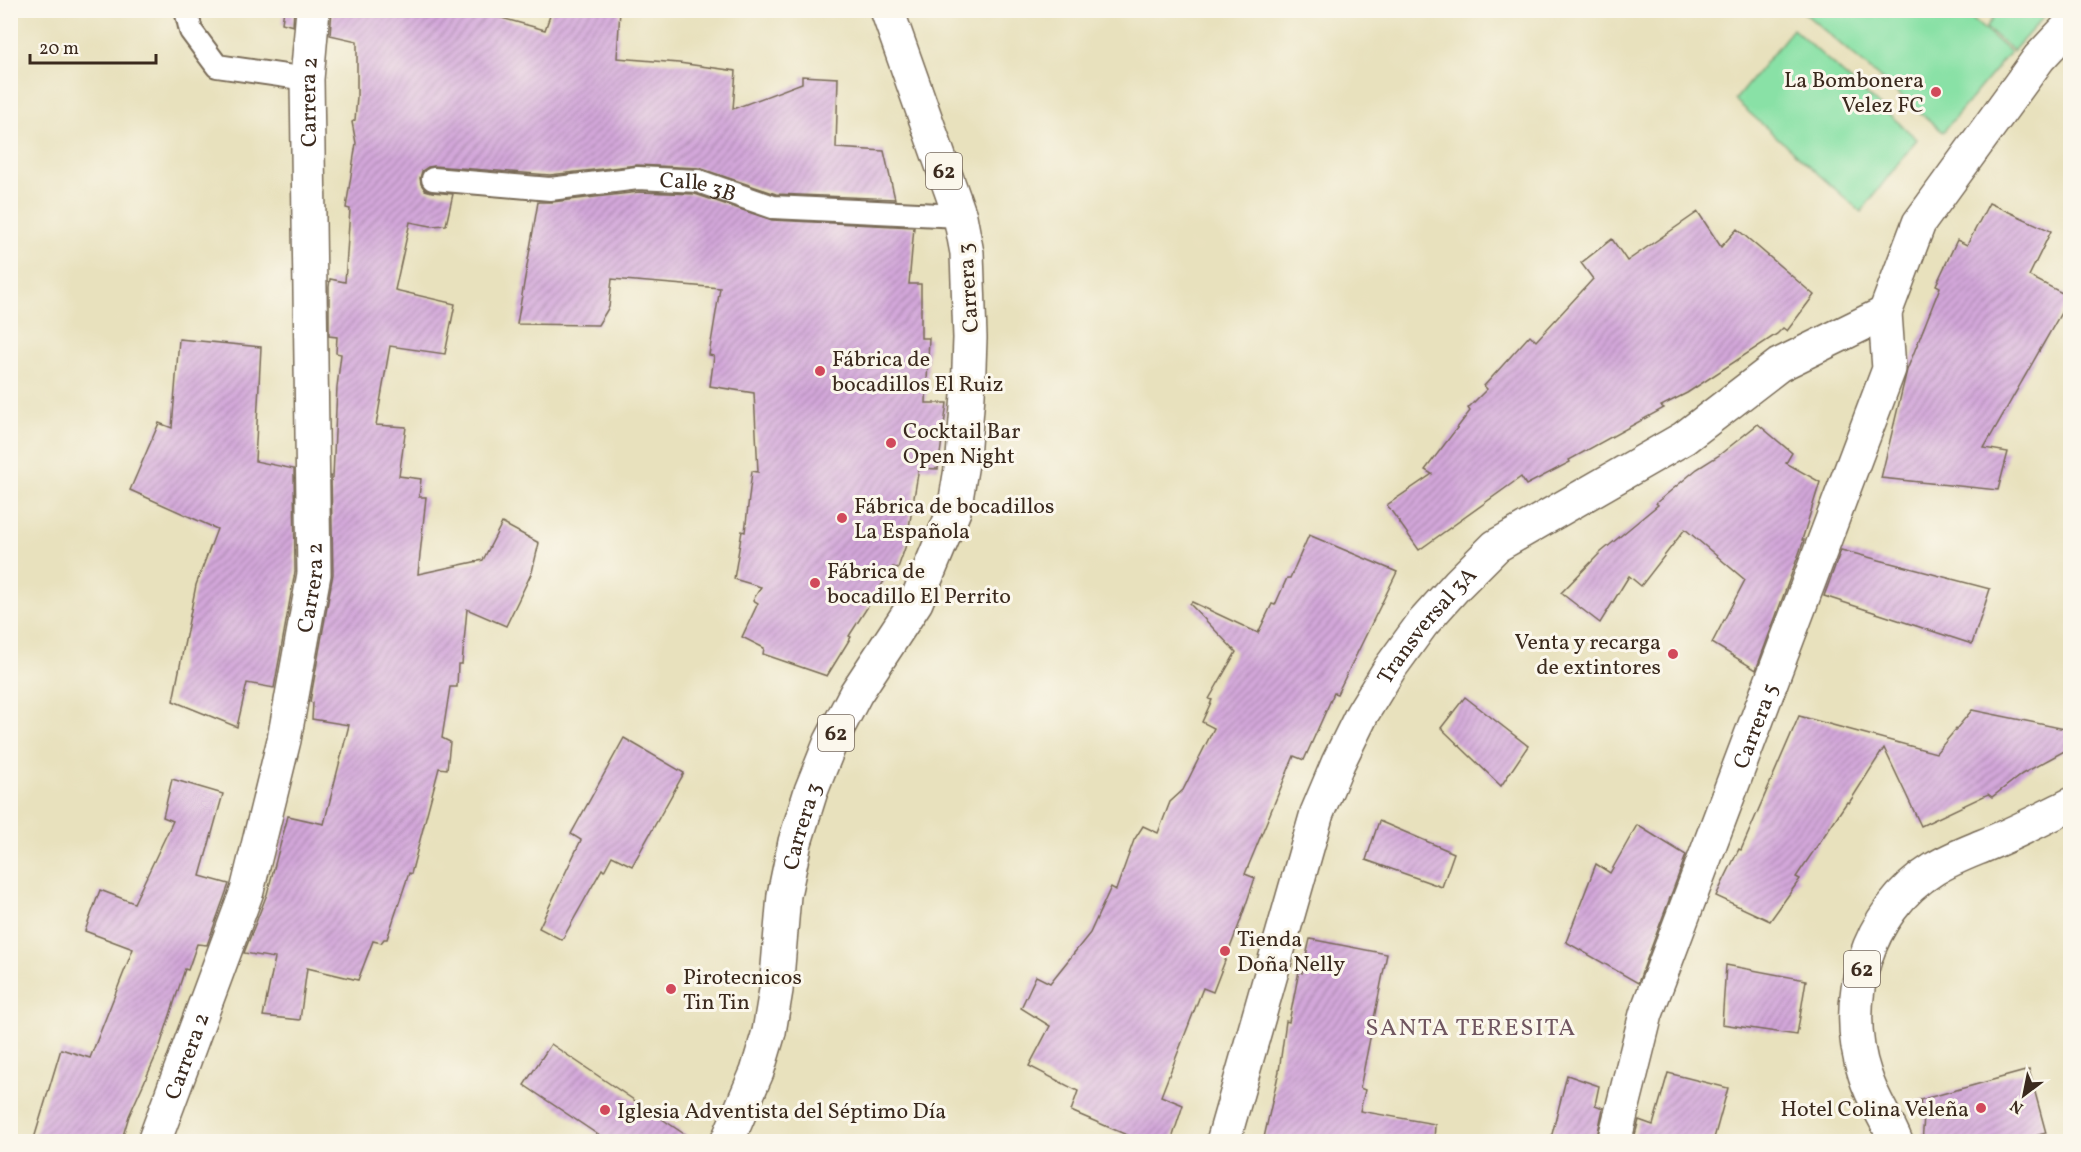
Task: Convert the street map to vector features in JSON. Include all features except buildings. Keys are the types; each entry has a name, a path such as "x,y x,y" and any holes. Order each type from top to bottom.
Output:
{"street":[{"name":"Carrera 2","path":"154,1142 247,891 284,740 314,574 307,79 313,10"},
{"name":"Carrera 3","path":"728,1142 757,1072 769,1032 776,990 784,895 795,842 811,791 831,741 856,693 916,602 954,511 966,426 970,338 967,253 960,216 887,10"},
{"path":"1885,313 1919,223 2039,58 2070,25"},
{"name":"Transversal 3A","path":"1223,1142 1317,813 1362,714 1390,668 1422,624 1496,546 1684,438 1779,365 1885,313"},
{"name":"Carrera 5","path":"1614,1142 1646,1014 1889,369 1885,313"},
{"name":"62","path":"1896,1142 1864,1076 1858,1048 1855,1019 1857,990 1863,962 1874,936 1890,911 1909,889 1931,871 1957,856 1984,846 2070,805"}],"lane":[{"path":"186,10 191,31 217,66 307,79"},
{"name":"Calle 3B","path":"433,179 550,189 638,177 698,181 773,207 960,216"}],"green space":[{"name":"La Bombonera Velez FC","path":"1802,11 1963,11 2010,52 1943,132"},
{"path":"1985,11 2049,11 2013,51 1986,28 1993,18"},
{"path":"1793,29 1917,139 1861,212 1735,100"}],"place":[{"name":"La Bombonera Velez FC","path":"1936,92"},
{"name":"Fábrica de bocadillos El Ruiz","path":"820,371"},
{"name":"Cocktail Bar Open Night","path":"891,443"},
{"name":"Fábrica de bocadillos La Española","path":"842,518"},
{"name":"Fábrica de bocadillo El Perrito","path":"815,583"},
{"name":"Venta y recarga de extintores","path":"1673,654"},
{"name":"Tienda Doña Nelly","path":"1225,951"},
{"name":"Pirotecnicos Tin Tin","path":"671,989"},
{"name":"Hotel Colina Veleña","path":"1981,1108"},
{"name":"Iglesia Adventista del Séptimo Día","path":"605,1110"}],"district":[{"name":"SANTA TERESITA","path":"1471,1027"}]}
